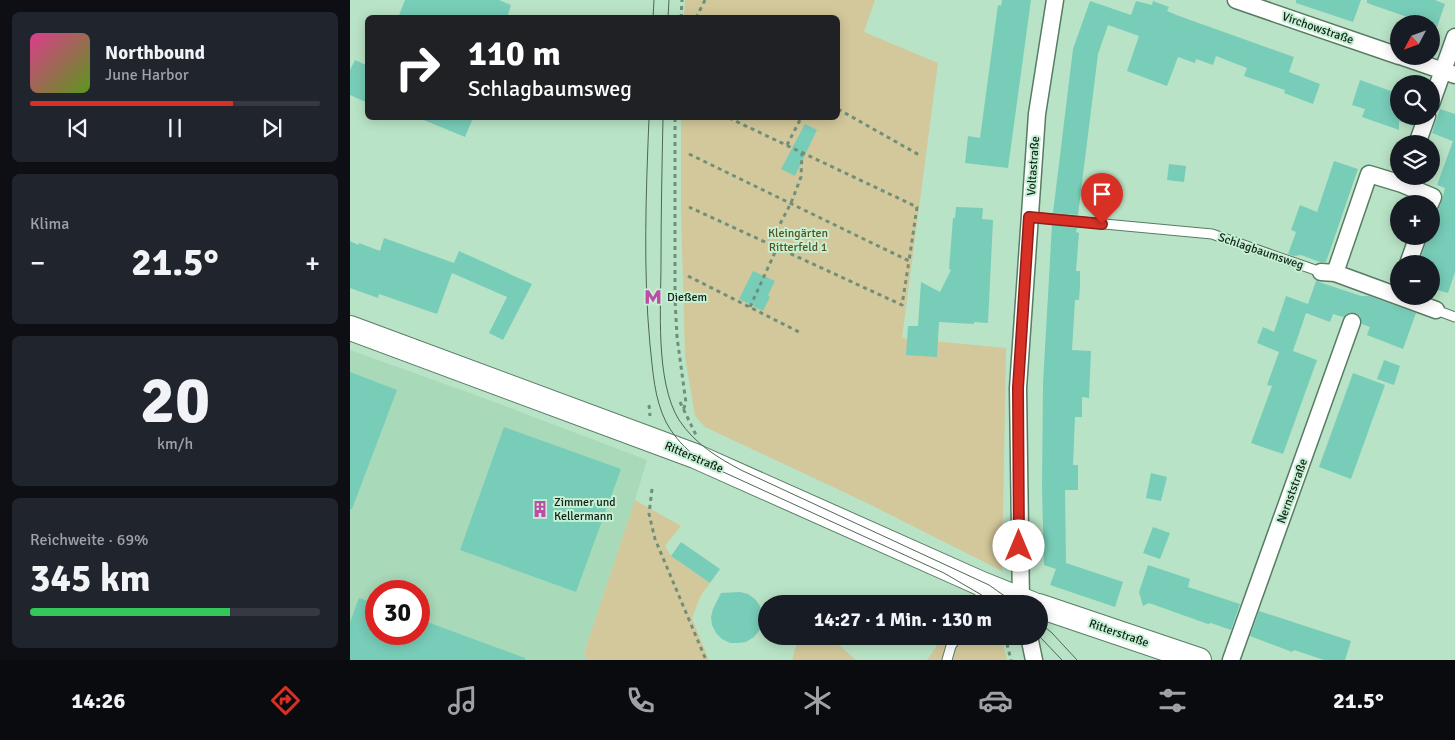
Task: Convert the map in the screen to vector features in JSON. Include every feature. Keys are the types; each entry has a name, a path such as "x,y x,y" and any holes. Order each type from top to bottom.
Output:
{"main road":[{"name":"Ritterstraße","path":"350,328 688,454 980,594"},
{"name":"Ritterstraße","path":"1048,610 1200,660"}],"street":[{"name":"Voltastraße","path":"1028,595 1018,388 1037,114 1055,0"},
{"name":"Virchowstraße","path":"1236,0 1390,53"},
{"path":"1440,88 1449,73 1455,37"},
{"name":"Virchowstraße","path":"1426,65 1449,73"},
{"path":"1328,273 1369,174 1390,178"},
{"path":"1413,185 1431,195"},
{"name":"Schlagbaumsweg","path":"1328,273 1364,290 1390,292"},
{"name":"Schlagbaumsweg","path":"1425,305 1436,310"},
{"name":"Nernststraße","path":"1232,660 1352,322"},
{"path":"1031,645 1034,660"}],"lane":[{"name":"Schlagbaumsweg","path":"1029,217 1212,234 1328,273"},
{"name":"Schlagbaumsweg","path":"1436,310 1455,317"},
{"path":"947,660 952,645"}],"path":[{"path":"681,15 682,0"},
{"path":"698,15 705,0"},
{"path":"840,110 921,156"},
{"path":"675,120 675,299 677,337 686,403 683,410 680,402"},
{"path":"689,207 902,305 917,207 734,120"},
{"path":"787,145 800,120"},
{"path":"769,245 801,177 802,152"},
{"path":"689,154 909,261"},
{"path":"750,307 777,248"},
{"path":"688,276 801,333"},
{"path":"652,489 649,514 655,539 706,660"},
{"path":"1007,645 1011,660"}],"shaded area":[{"path":"350,350 647,460 584,653 588,660 350,660"}],"green space":[{"name":"Kleingärten Ritterfeld 1","path":"685,0 875,0 864,32 938,63 902,338 1006,348 1002,571 867,503 705,427 695,416 685,357 681,210 681,120 840,120 840,15 684,15"},
{"path":"635,500 681,526 665,546 671,556 710,583 701,595 692,618 709,660 588,660 584,653"},
{"path":"796,645 838,645 856,660 792,660"},
{"path":"937,645 1003,645 1007,660 927,660"}],"building":[{"path":"405,0 499,0 511,5 508,15 399,15"},
{"path":"1002,0 1031,0 1008,168 965,163 968,136 980,138 998,5 1001,6"},
{"path":"1296,0 1361,0 1353,22 1296,3"},
{"path":"1367,0 1435,0 1445,4 1440,18 1440,15 1401,15 1367,3"},
{"path":"1090,1 1131,15 1136,1 1152,5 1153,1 1169,7 1167,11 1179,16 1294,57 1289,72 1320,84 1313,104 1284,93 1285,90 1244,76 1247,68 1216,56 1213,65 1196,59 1195,63 1178,57 1167,86 1127,71 1139,36 1108,25 1098,54 1078,215 1053,213 1073,49"},
{"path":"355,60 365,65 365,102 350,95 350,70"},
{"path":"1360,80 1390,91 1390,125 1399,125 1399,130 1362,117 1365,109 1352,105"},
{"path":"1440,109 1455,114 1455,142 1432,133 1435,125 1440,125"},
{"path":"424,120 472,120 465,137"},
{"path":"805,124 817,130 795,176 781,169"},
{"path":"1453,141 1455,142 1455,272 1448,293 1440,291 1440,255 1422,255 1425,245 1440,245 1440,205 1445,188 1437,185 1440,185 1440,177"},
{"path":"1334,161 1358,169 1326,262 1320,262 1301,255 1294,256 1288,254 1296,232 1291,230 1300,205 1317,212"},
{"path":"1169,164 1186,166 1184,182 1167,180"},
{"path":"956,207 983,208 982,219 993,220 988,323 939,322 937,357 906,355 908,326 918,326 921,282 940,292 951,270 949,269 953,218 955,218"},
{"path":"1052,225 1077,228 1076,232 1079,233 1076,271 1080,271 1080,286 1079,300 1075,300 1072,350 1091,351 1089,398 1082,397 1082,417 1075,417 1073,465 1078,465 1078,490 1065,490 1066,563 1123,582 1115,607 1050,585 1056,569 1044,565 1042,489 1043,383"},
{"path":"384,238 454,263 459,251 532,284 503,340 489,333 507,297 452,273 437,314 379,294 378,298 350,288 350,241 380,251"},
{"path":"753,271 775,281 763,311 739,299"},
{"path":"1316,281 1361,296 1369,296 1416,313 1403,349 1367,335 1370,327 1362,324 1360,316 1356,313 1350,312 1343,317 1333,314 1330,322 1306,313 1293,351 1317,360 1283,454 1251,443 1272,386 1267,385 1279,352 1257,343 1263,327 1274,332 1286,296 1308,304"},
{"path":"1384,360 1400,366 1394,385 1377,379"},
{"path":"350,372 397,390 352,509 350,509"},
{"path":"1353,373 1385,385 1351,479 1319,467"},
{"name":"Zimmer und Kellermann","path":"504,427 621,469 576,592 460,550"},
{"path":"1151,473 1167,477 1161,501 1146,498"},
{"path":"1153,527 1170,533 1160,559 1143,553"},
{"path":"681,542 720,569 710,583 671,556"},
{"path":"1148,565 1190,579 1188,587 1240,604 1231,630 1149,603 1143,606 1139,592"},
{"path":"740,592 748,594 758,603 758,632 746,642 730,643 716,633 711,617 721,593"},
{"path":"359,598 365,600 365,645 430,645 430,623 525,658 525,660 350,660 350,622"},
{"path":"1259,611 1351,641 1345,660 1324,660 1294,650 1292,652 1250,636"}],"tram line":[{"path":"653,15 654,0"},
{"path":"668,15 669,0"},
{"path":"649,120 646,260 650,345 659,404 666,422 674,435 690,452 708,465 944,573 982,595"},
{"path":"663,120 661,343 666,385 671,404 685,429 716,455 743,471 989,585 1003,595"},
{"path":"1048,630 1077,660"},
{"path":"1048,645 1062,660"}],"place":[{"name":"Dießem","path":"653,297"},
{"name":"Zimmer und Kellermann","path":"540,509"}],"route":[{"path":"1019,546 1018,388 1029,217 1102,224"}]}
